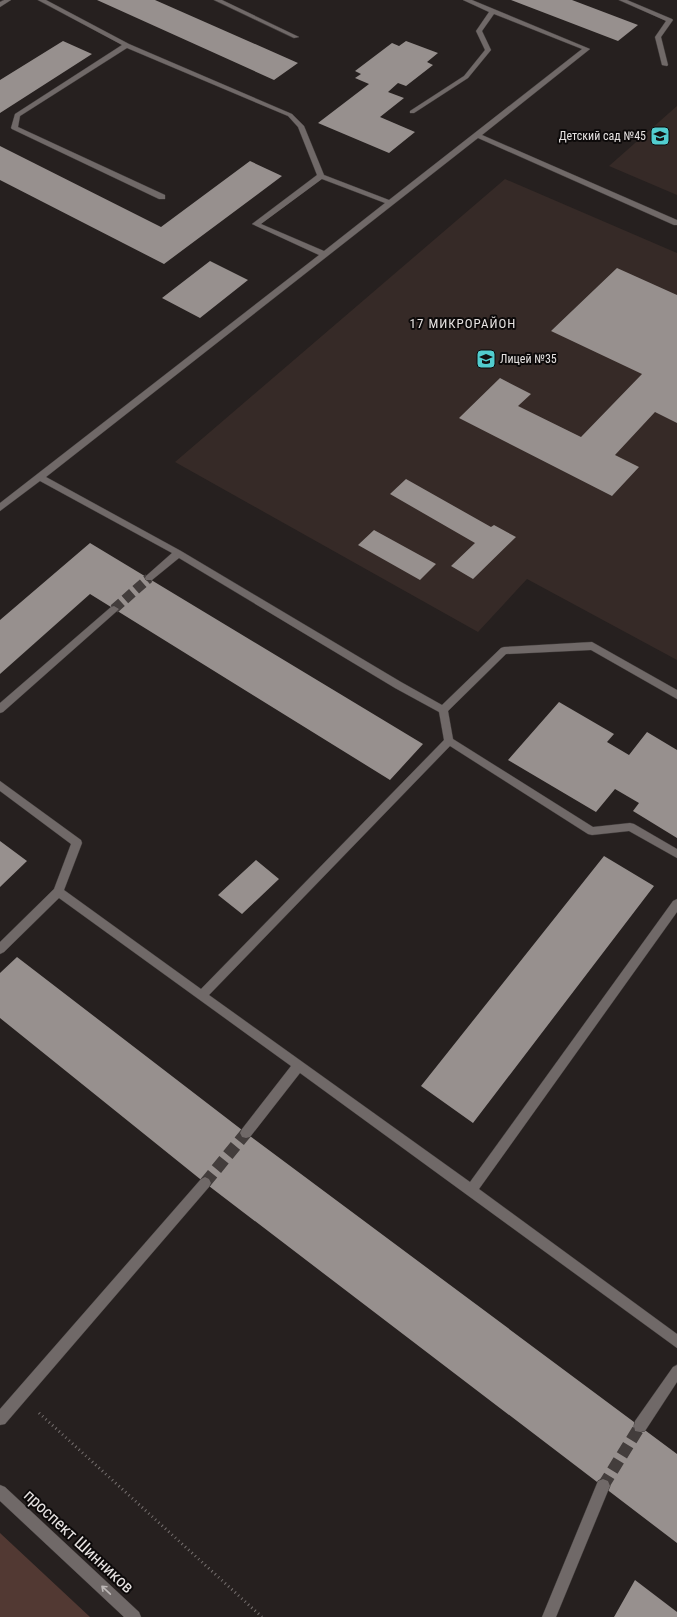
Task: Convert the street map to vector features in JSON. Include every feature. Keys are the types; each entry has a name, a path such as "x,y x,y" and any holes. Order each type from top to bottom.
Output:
{"street":[{"path":"0,5 8,0"},
{"path":"41,0 127,45 290,116 301,126 321,176 390,203"},
{"path":"217,0 296,37"},
{"path":"0,508 587,49 466,0"},
{"path":"622,0 670,20"},
{"path":"412,112 466,77 488,50 480,31 493,11"},
{"path":"665,65 658,37 670,20 677,14"},
{"path":"127,45 17,115 14,128 162,197"},
{"path":"477,136 677,223"},
{"path":"321,176 256,224 324,254"},
{"path":"40,477 178,553 398,685 443,710 449,741 592,831 630,827 677,854"},
{"path":"149,578 178,553"},
{"path":"0,709 114,609"},
{"path":"443,710 504,651 592,646 677,695"},
{"path":"202,996 449,741"},
{"path":"0,785 77,843 58,892 0,949"},
{"path":"58,892 471,1190 677,1342"},
{"path":"471,1190 677,904"},
{"path":"246,1133 298,1066"},
{"path":"0,1419 205,1183"},
{"path":"640,1426 677,1371"},
{"path":"548,1617 603,1486"},
{"name":"проспект Шинников","path":"0,1492 134,1617"}],"path":[{"path":"20,1396 262,1617"}],"shaded area":[{"name":"Детский сад №45","path":"677,106 677,195 609,166"},
{"name":"Лицей №35","path":"505,179 677,253 677,660 527,579 478,632 175,462"},
{"path":"0,1533 90,1617 0,1617"}],"building":[{"path":"97,0 155,0 298,63 274,80"},
{"path":"511,0 572,0 638,25 618,41"},
{"path":"63,41 92,54 0,113 0,80"},
{"path":"406,41 438,53 427,62 433,65 406,86 398,83 388,92 404,98 380,117 415,132 389,153 318,123 369,84 355,78 361,74 355,71 392,43 399,46"},
{"path":"0,146 161,227 250,161 282,176 164,264 0,180"},
{"path":"210,261 248,280 200,318 162,298"},
{"path":"617,268 677,295 677,423 655,412 615,455 639,467 612,496 459,418 500,378 531,394 518,406 581,437 642,374 551,331"},
{"path":"406,479 491,527 494,525 516,537 473,579 451,566 475,543 390,494"},
{"path":"374,530 436,564 420,580 358,545"},
{"path":"90,543 423,744 390,780 90,594 0,674 0,620"},
{"path":"559,702 614,734 607,742 629,755 647,732 677,750 677,838 633,811 639,803 615,789 596,812 508,760"},
{"path":"0,841 27,861 0,887"},
{"path":"604,856 654,886 473,1123 421,1086"},
{"path":"256,860 279,879 242,914 218,895"},
{"path":"17,957 246,1133 677,1454 677,1543 205,1183 0,1018 0,973"},
{"path":"635,1580 677,1612 677,1617 614,1617"}],"tunnel":[{"path":"114,609 149,578"},
{"path":"205,1183 246,1133"},
{"path":"603,1486 640,1426"}],"place":[{"name":"Детский сад №45","path":"660,136"},
{"name":"Лицей №35","path":"486,359"}],"district":[{"name":"17 МИКРОРАЙОН","path":"463,323"}]}
